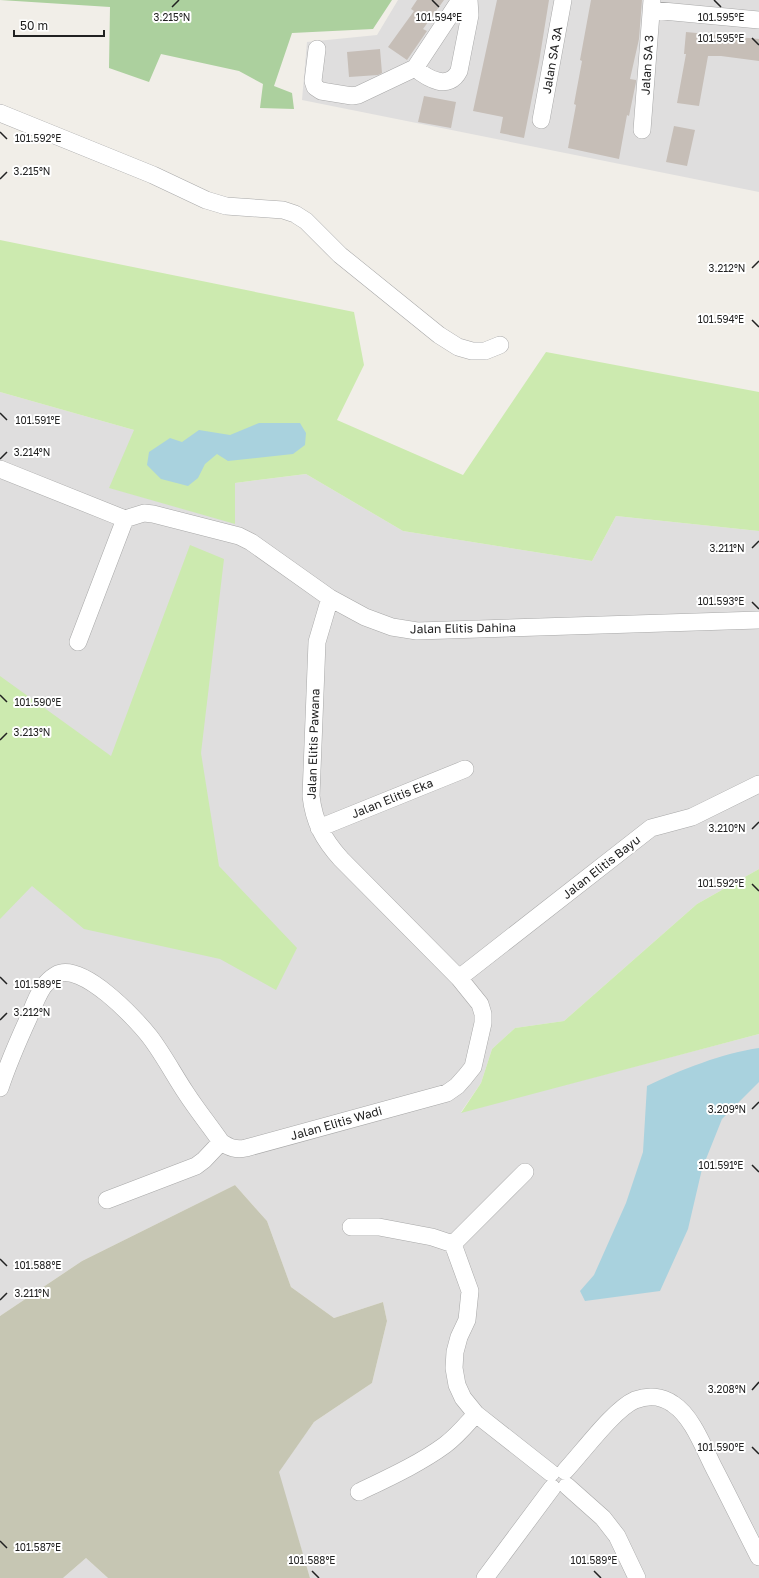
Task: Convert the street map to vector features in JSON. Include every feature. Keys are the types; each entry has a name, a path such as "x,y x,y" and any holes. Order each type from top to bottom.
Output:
{"street":[{"path":"317,49 313,81 315,87 321,91 355,96 415,68 460,0"},
{"path":"415,68 430,78 444,82 453,80 457,76 470,15 469,0"},
{"name":"Jalan SA 3A","path":"541,120 562,0"},
{"path":"652,5 759,20"},
{"name":"Jalan SA 3","path":"642,130 652,5"},
{"path":"0,113 153,176 206,200 226,206 283,210 295,214 306,221 340,255 439,335 458,347 472,351 485,351 500,345"},
{"path":"0,469 125,519 78,642"},
{"name":"Jalan Elitis Dahina","path":"125,519 144,513 153,514 239,536 251,542 330,598 365,617 392,627 417,631 759,620"},
{"name":"Jalan Elitis Pawana","path":"330,598 317,642 311,796 313,812 327,843 341,859 459,978"},
{"name":"Jalan Elitis Eka","path":"319,828 465,769"},
{"name":"Jalan Elitis Bayu","path":"459,978 651,828 692,818 759,784"},
{"path":"0,1088 9,1061 43,987 58,974 66,972 77,974 88,979 140,1025 187,1095 221,1142 204,1160 196,1166 107,1200"},
{"name":"Jalan Elitis Wadi","path":"221,1142 229,1148 246,1148 447,1093 457,1086 473,1067 483,1023 483,1014 480,1004 459,978"},
{"path":"453,1244 525,1172"},
{"path":"351,1227 379,1227 432,1237 453,1244"},
{"path":"453,1244 470,1291 467,1320 459,1337 455,1352 454,1368 457,1385 463,1398 476,1414 559,1480 603,1518 617,1536 637,1578"},
{"path":"485,1578 559,1480 618,1411 634,1401 646,1397 658,1397 672,1403 684,1413 759,1557"},
{"path":"359,1492 426,1458 460,1432 476,1414"}],"shaded area":[{"path":"398,0 759,0 759,192 302,100 307,42 377,35"},
{"path":"0,392 134,430 235,524 235,483 306,474 403,531 592,561 616,516 759,531 759,869 697,904 564,1021 515,1028 492,1049 481,1083 461,1112 759,1034 759,1578 310,1578 278,1472 314,1422 372,1383 387,1321 383,1302 334,1318 291,1287 267,1221 235,1185 82,1261 0,1316"},
{"path":"235,1185 267,1221 291,1287 334,1318 383,1302 387,1321 372,1383 314,1422 279,1472 310,1578 108,1578 86,1558 63,1578 0,1578 0,1316 82,1261"},
{"path":"86,1558 108,1578 63,1578"}],"green space":[{"path":"0,0 392,0 373,29 292,33 274,86 292,93 294,109 260,108 263,84 239,71 161,54 149,82 109,68 110,7"},
{"path":"0,240 354,312 364,365 337,420 463,475 546,352 759,392 759,531 616,516 592,561 403,531 306,474 235,483 235,524 109,488 134,430 0,392"},
{"path":"190,545 224,559 201,753 219,866 297,948 276,990 220,959 84,929 32,886 0,919 0,676 111,756"},
{"path":"759,869 759,1034 461,1113 481,1083 492,1049 515,1028 564,1021 697,904"}],"water":[{"path":"259,423 300,423 306,433 305,445 293,454 228,461 217,454 205,464 198,478 188,486 161,479 147,465 149,452 170,438 182,442 199,430 230,435"},
{"path":"759,1048 759,1082 722,1119 702,1169 688,1229 660,1291 585,1301 580,1291 594,1275 626,1203 643,1152 647,1086 673,1074 716,1058 745,1050"}],"building":[{"path":"417,0 444,0 423,29 427,31 407,60 388,47 414,11 411,9"},
{"path":"497,0 549,0 539,62 524,138 500,133 503,117 473,111"},
{"path":"591,0 642,0 639,39 630,79 636,80 636,82 629,116 627,115 619,159 568,148 582,61 580,60"},
{"path":"686,32 759,39 759,61 721,56 708,56 699,106 677,103 686,54 684,54"},
{"path":"380,49 382,73 378,75 349,77 347,52"},
{"path":"424,96 456,102 451,128 418,122"},
{"path":"674,126 695,130 687,166 666,162"}]}
